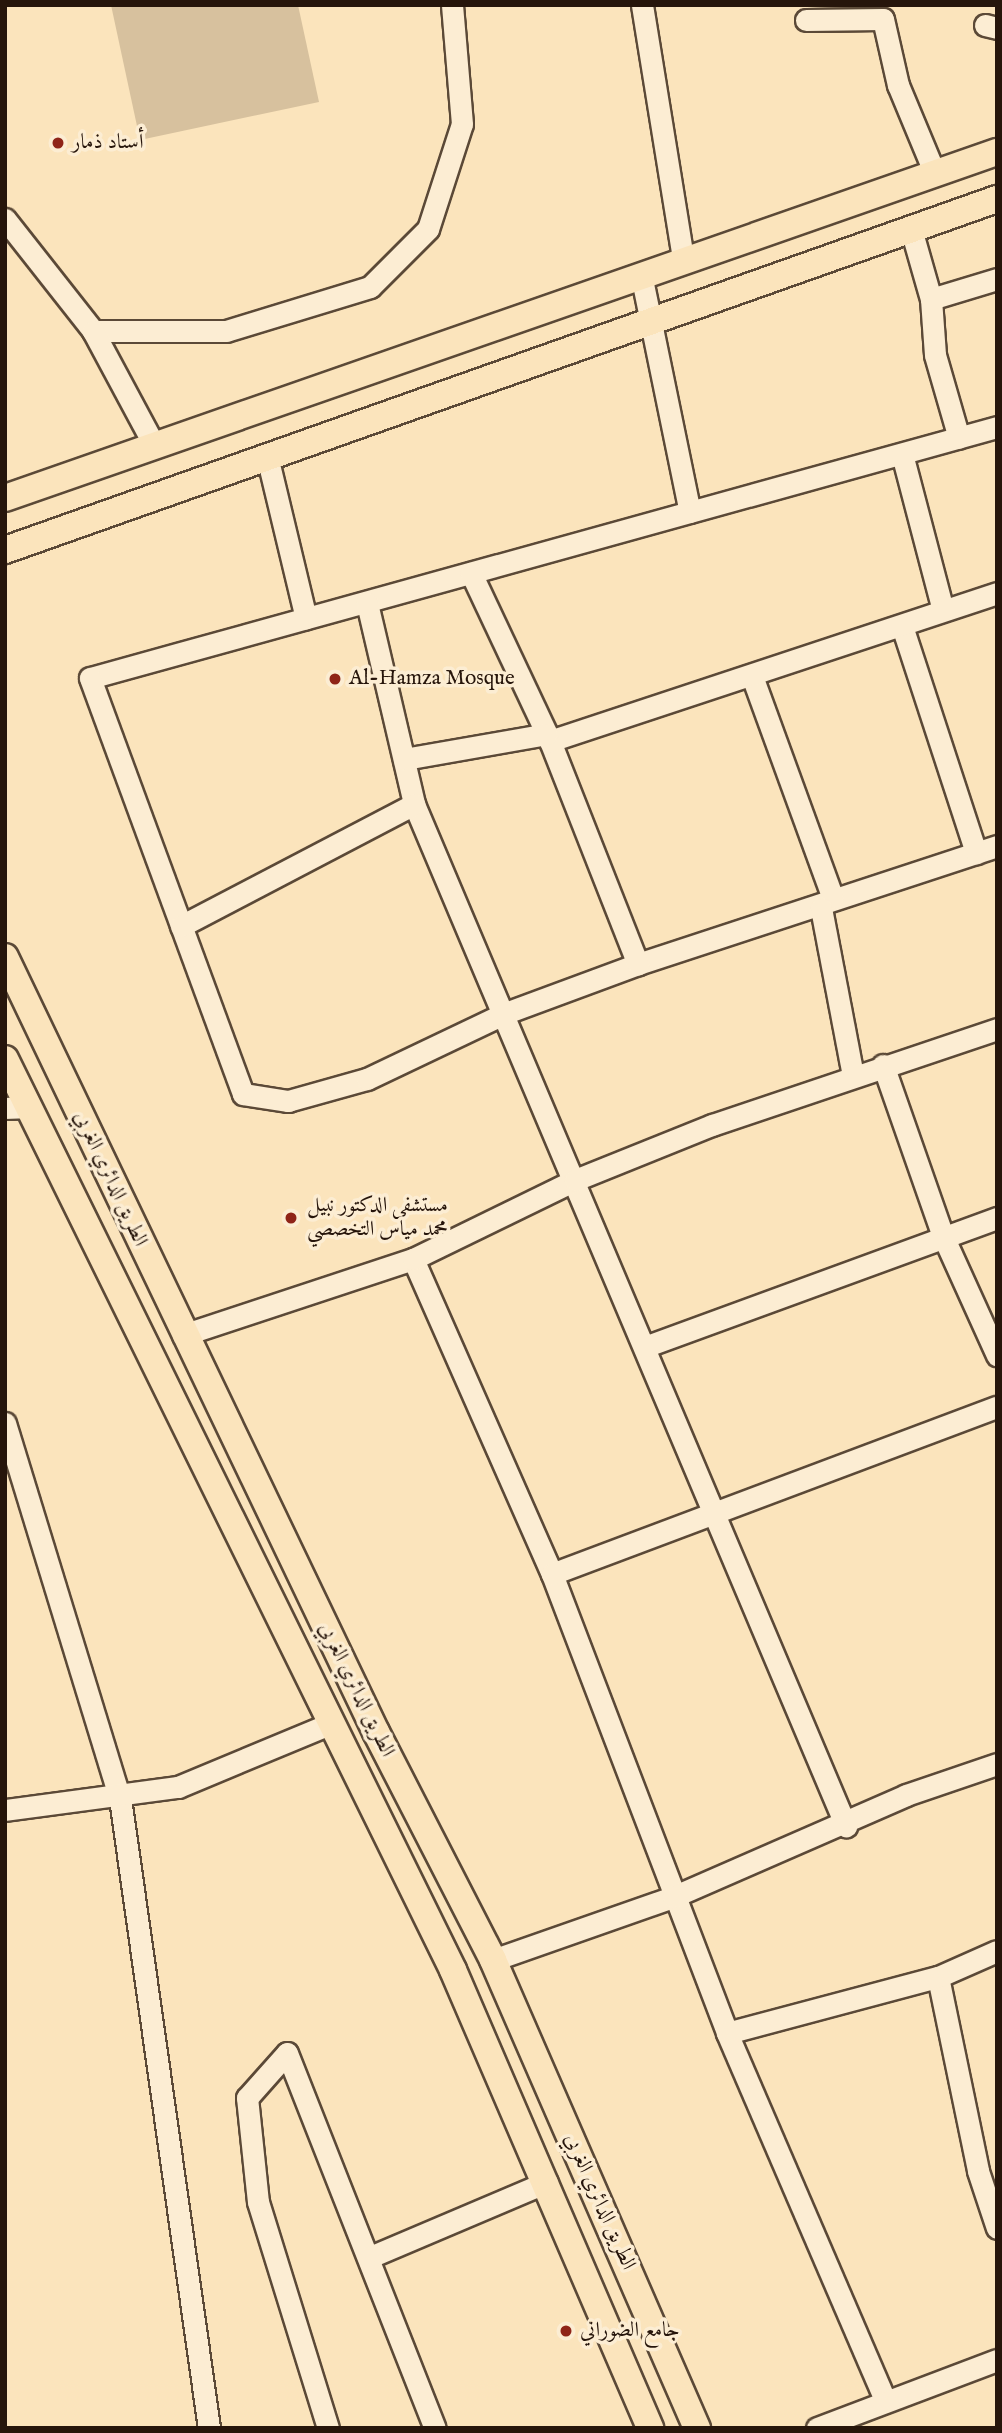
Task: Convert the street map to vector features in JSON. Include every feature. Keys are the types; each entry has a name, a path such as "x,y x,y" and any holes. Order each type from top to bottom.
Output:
{"main road":[{"path":"5,498 997,152"},
{"path":"5,550 650,319 997,199"},
{"name":"الطريق الدائري الغربي","path":"5,957 184,1335 493,1960 697,2428"},
{"name":"الطريق الدائري الغربي","path":"5,1059 17,1107 145,1351 453,1969 547,2182 650,2428"},
{"path":"145,1351 184,1335"},
{"path":"453,1969 493,1960"}],"street":[{"path":"93,331 226,331 370,287 428,229 462,124 452,5"},
{"path":"642,5 684,259"},
{"path":"806,20 883,19 898,85 934,174"},
{"path":"5,219 93,331 154,445"},
{"path":"911,229 931,299 934,355 959,438"},
{"path":"641,274 690,512"},
{"path":"931,299 997,279"},
{"path":"997,427 90,678 243,1094 288,1101 367,1079 503,1014 638,964 997,846"},
{"path":"902,453 943,610"},
{"path":"267,456 306,618"},
{"path":"471,573 549,737 638,964"},
{"path":"404,759 549,737 752,676 943,610 995,599"},
{"path":"367,603 414,804 647,1346 846,1826"},
{"path":"902,626 976,853"},
{"path":"752,676 827,903 853,1075"},
{"path":"181,926 414,804"},
{"path":"184,1335 413,1259 575,1180 853,1075 997,1029"},
{"path":"883,1065 943,1236 997,1356"},
{"path":"647,1346 997,1218"},
{"path":"413,1259 552,1574 727,2033 885,2399"},
{"path":"552,1574 997,1407"},
{"path":"5,1423 120,1798 209,2428"},
{"path":"5,1810 120,1798 178,1787 329,1724"},
{"path":"493,1960 673,1896 846,1826 906,1795 997,1764"},
{"path":"727,2033 938,1977 997,1951"},
{"path":"938,1977 987,2168 997,2228"},
{"path":"328,2428 258,2202 247,2098 287,2053 370,2257 435,2428"},
{"path":"370,2257 547,2182"},
{"path":"817,2428 867,2418 885,2399 997,2360"}],"shaded area":[{"path":"111,5 298,5 319,102 140,140"}],"place":[{"name":"أستاد ذمار","path":"58,143"},
{"name":"Al-Hamza Mosque","path":"335,679"},
{"name":"مستشفى الدكتور نبيل محمد مياس التخصصي","path":"291,1218"},
{"name":"جامع الضوراني","path":"566,2331"}]}
